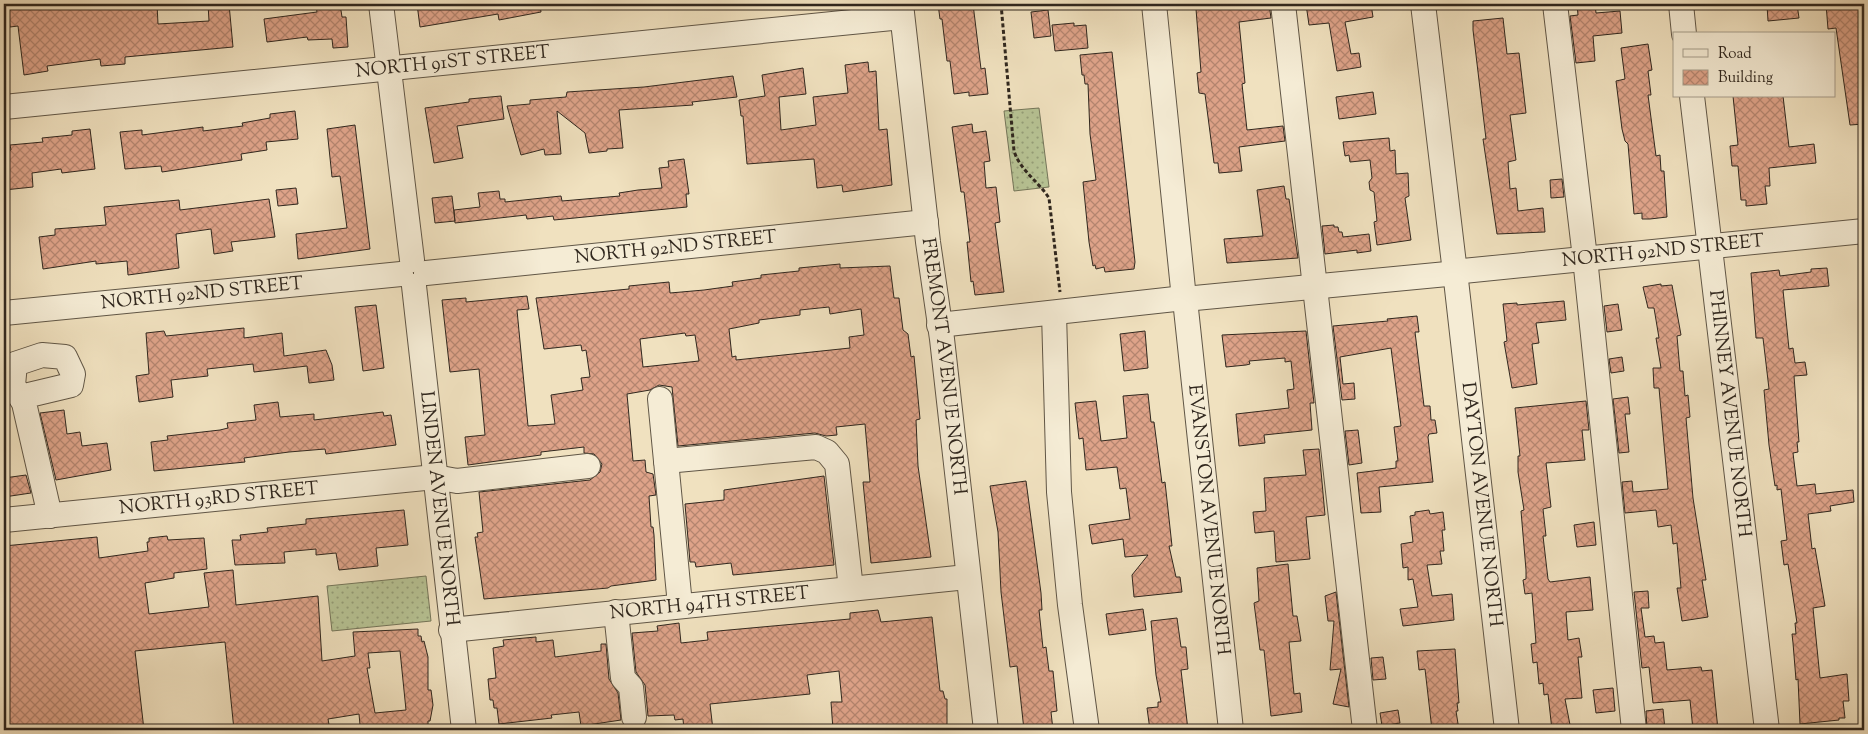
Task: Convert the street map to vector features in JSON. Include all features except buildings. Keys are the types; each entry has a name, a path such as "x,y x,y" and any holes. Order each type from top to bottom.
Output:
{"street":[{"name":"LINDEN AVENUE NORTH","path":"381,4 413,273 451,630 464,730"},
{"name":"EVANSTON AVENUE NORTH","path":"1154,4 1231,730"},
{"path":"1283,4 1365,730"},
{"name":"DAYTON AVENUE NORTH","path":"1423,4 1507,730"},
{"path":"1555,4 1634,730"},
{"path":"1681,4 1684,32"},
{"name":"NORTH 91ST STREET","path":"4,107 388,69 901,10"},
{"name":"FREMONT AVENUE NORTH","path":"901,10 951,413 967,577 986,730"},
{"name":"PHINNEY AVENUE NORTH","path":"1692,98 1708,245 1767,730"},
{"name":"NORTH 92ND STREET","path":"4,313 926,222"},
{"name":"NORTH 92ND STREET","path":"939,325 1708,245 1864,231"},
{"path":"1058,312 1062,530 1078,674 1087,730"},
{"path":"14,391 50,516"},
{"path":"660,398 680,605"},
{"path":"666,461 816,447 827,452 837,464 851,589"},
{"name":"NORTH 93RD STREET","path":"4,520 435,477 457,481 588,466"},
{"name":"NORTH 94TH STREET","path":"451,630 967,577"},
{"path":"616,612 623,678 631,687 634,717"}],"path":[{"path":"1001,4 1014,151 1023,169 1041,185 1049,198 1058,312"}],"green space":[{"path":"1039,108 1049,187 1014,191 1004,111"},
{"path":"426,576 431,621 332,631 327,586"}]}
